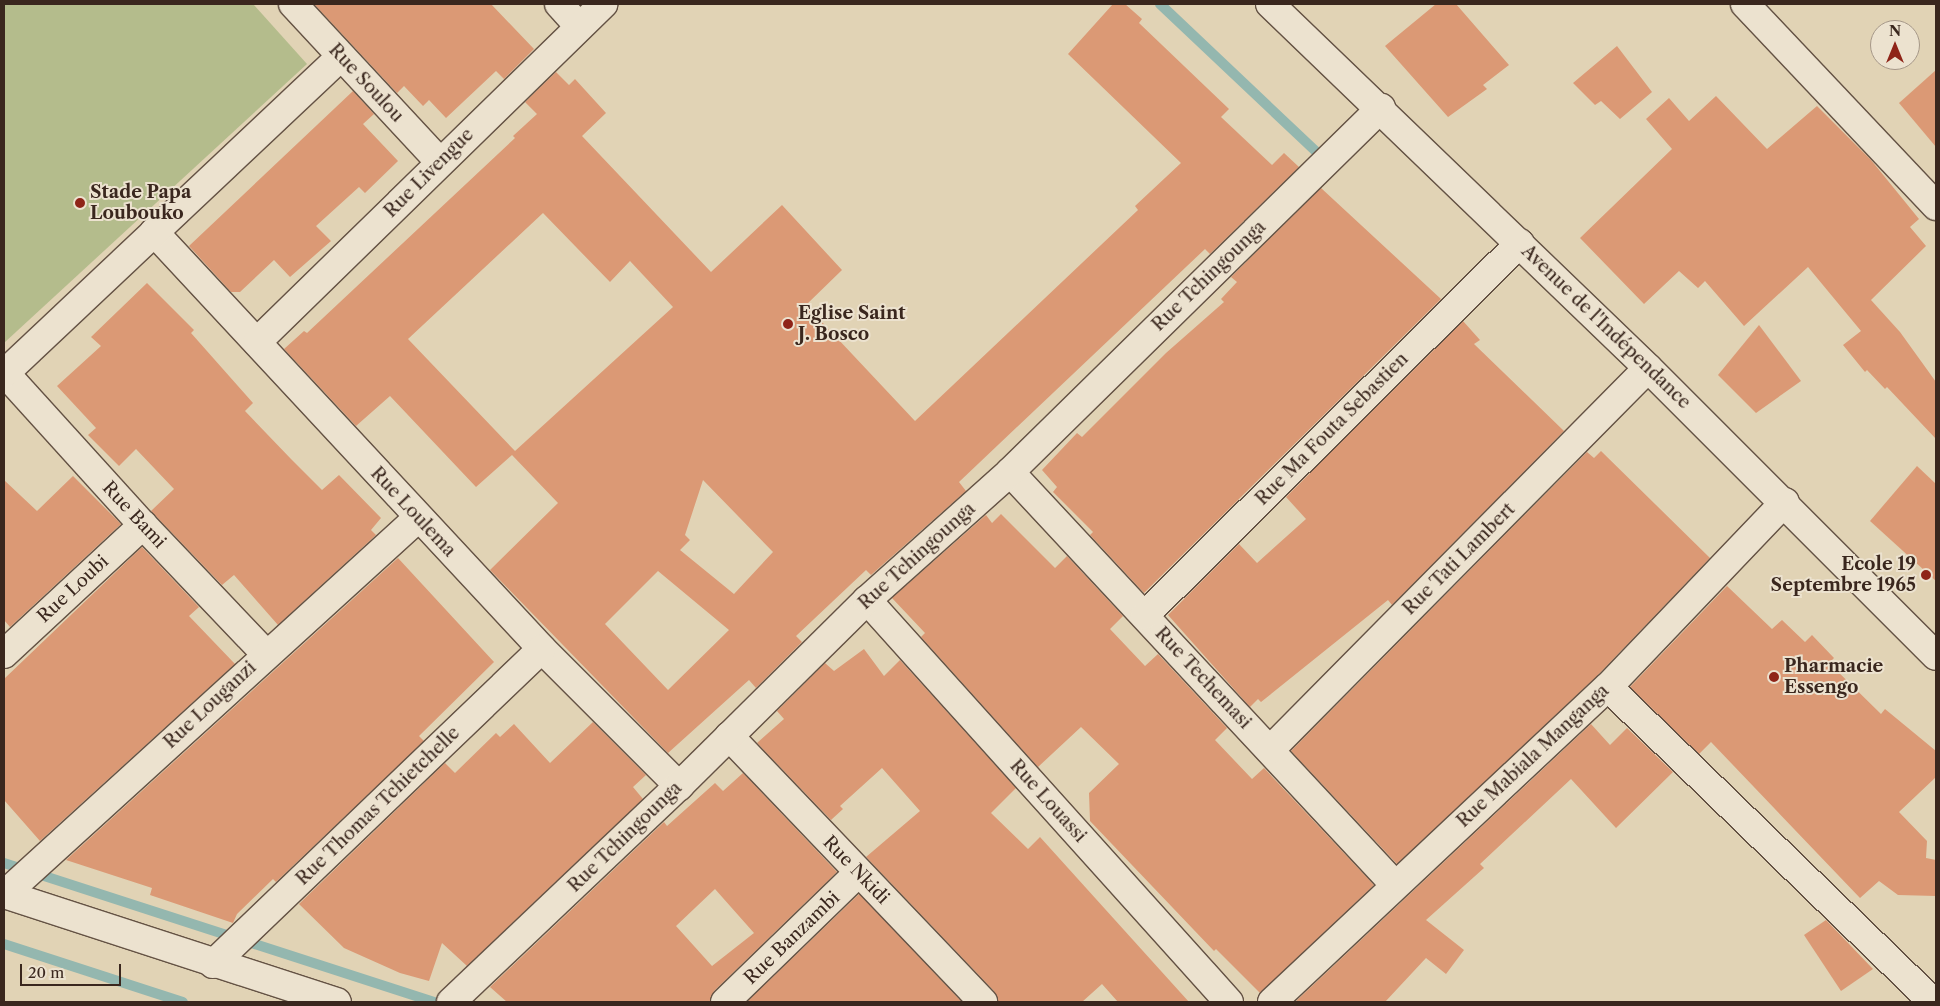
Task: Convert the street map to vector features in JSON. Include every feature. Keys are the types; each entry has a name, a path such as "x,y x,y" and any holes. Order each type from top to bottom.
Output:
{"street":[{"name":"Rue Soulou","path":"293,4 440,162"},
{"path":"559,4 579,26"},
{"name":"Rue Livengue","path":"257,342 603,4"},
{"name":"Avenue de l'Indépendance","path":"1270,4 1381,108 1785,502 1936,656"},
{"path":"1745,4 1936,206"},
{"path":"4,374 341,56"},
{"name":"Rue Tchingounga","path":"451,1002 679,786 867,600 1010,472 1381,108"},
{"name":"Rue Loulema","path":"154,232 418,518 542,649 679,786"},
{"name":"Rue Ma Fouta Sebastien","path":"1145,615 1520,243"},
{"name":"Rue Tati Lambert","path":"1270,750 1648,368"},
{"name":"Rue Bami","path":"4,374 142,525 266,654"},
{"name":"Rue Techemasi","path":"1010,472 1395,885"},
{"name":"Rue Mabiala Manganga","path":"1272,1002 1608,686 1785,502"},
{"name":"Rue Louganzi","path":"4,894 266,654 418,518"},
{"name":"Rue Loubi","path":"4,654 142,525"},
{"name":"Rue Louassi","path":"867,600 1229,1002"},
{"name":"Rue Thomas Tchietchelle","path":"212,964 542,649"},
{"path":"1608,686 1934,1002"},
{"name":"Rue Nkidi","path":"729,736 858,873 984,1002"},
{"name":"Rue Banzambi","path":"725,1002 858,873"},
{"path":"4,894 212,964 337,1002"}],"green space":[{"name":"Stade Papa Loubouko","path":"4,4 253,4 307,64 4,343"}],"building":[{"path":"314,4 491,4 534,49 504,79 496,71 446,118 429,100 423,106 404,86 397,93"},
{"path":"1113,4 1125,4 1142,19 1139,23 1229,109 1221,117 1272,165 1284,153 1299,167 1210,254 1205,249 959,482 966,491 871,575 866,570 796,636 802,642 756,688 749,680 668,753 490,570 558,503 512,455 476,487 390,396 356,426 284,349 304,331 307,333 515,138 513,136 537,114 525,102 556,72 569,85 575,79 606,113 582,136 711,272 782,205 842,270 806,305 915,421 1138,210 1135,206 1181,163 1068,54","holes":["543,213 610,282 630,261 673,307 515,451 408,339","703,480 773,552 734,594 680,550 690,540 685,535","658,571 729,630 668,690 605,624"]},
{"path":"1436,4 1456,4 1509,65 1483,85 1487,89 1448,117 1385,46"},
{"path":"1617,46 1652,92 1620,119 1601,101 1595,105 1573,83"},
{"path":"1936,70 1936,147 1899,103"},
{"path":"353,91 374,114 363,124 398,161 365,193 359,187 316,226 331,241 290,277 274,260 240,292 231,292 189,246"},
{"path":"1716,96 1767,149 1817,106 1871,160 1919,219 1910,227 1926,246 1871,300 1900,332 1936,382 1936,439 1887,387 1885,389 1867,370 1865,372 1843,345 1861,331 1808,267 1744,326 1705,281 1698,288 1679,271 1644,304 1580,238 1672,149 1646,119 1669,98 1689,121"},
{"path":"1321,188 1441,299 1144,593 1090,535 1093,532 1053,492 1057,487 1042,470 1077,433 1082,437 1166,353 1224,302 1221,299 1237,282 1231,277"},
{"path":"147,283 194,330 191,333 253,403 245,411 291,459 322,490 339,475 381,518 371,530 376,535 278,625 234,575 222,585 151,511 174,489 136,449 119,466 88,435 96,428 57,386 101,346 91,337"},
{"path":"1463,321 1480,340 1474,344 1564,431 1392,605 1388,600 1261,702 1258,699 1250,707 1168,615 1239,544 1257,563 1306,519 1286,497"},
{"path":"1759,325 1801,381 1756,413 1718,375"},
{"path":"1601,451 1710,558 1597,676 1397,864 1291,751 1587,452 1594,458"},
{"path":"1917,466 1936,484 1936,581 1870,521"},
{"path":"73,476 121,524 10,627 4,620 4,480 37,511"},
{"path":"1001,514 1055,568 1067,556 1123,616 1110,629 1145,666 1158,654 1227,728 1215,740 1252,779 1264,768 1374,885 1260,993 1216,949 1214,951 1090,821 1089,793 1119,764 1081,727 1038,767 921,637 925,633 892,598 986,515 992,523"},
{"path":"142,547 199,607 189,616 235,664 40,841 4,800 4,679"},
{"path":"398,558 494,662 419,736 424,741 276,882 273,879 237,914 233,923 150,895 152,888 66,860"},
{"path":"1727,586 1772,629 1782,620 1805,642 1812,635 1834,658 1829,663 1881,714 1885,709 1936,751 1936,777 1899,812 1927,841 1926,858 1936,860 1936,896 1898,895 1879,881 1860,898 1711,742 1699,754 1630,687"},
{"path":"864,649 884,676 900,660 1016,788 991,813 1028,849 1040,837 1189,1002 1118,1002 1102,984 1082,1002 998,1002 994,991 866,857 920,811 882,768 840,806 843,809 831,820 757,743 784,719 777,711 825,663 834,671"},
{"path":"593,722 646,775 633,787 643,799 467,966 442,943 429,981 400,973 344,948 299,904 445,763 455,773 496,733 500,737 514,724 550,763"},
{"path":"1591,724 1610,745 1627,728 1673,772 1616,828 1571,779 1480,864 1484,868 1426,920 1464,950 1446,974 1426,958 1385,1002 1295,1002"},
{"path":"743,773 837,872 714,991 710,1002 507,1002 490,987 664,822 667,826 715,783 723,791","holes":["715,889 754,933 712,966 676,926"]},
{"path":"859,894 962,1002 747,1002"},
{"path":"1826,920 1873,969 1841,991 1804,935"}],"waterway":[{"path":"1160,4 1325,160"},
{"path":"4,863 434,1002"},
{"path":"4,944 183,1002"}],"place":[{"name":"Stade Papa Loubouko","path":"80,203"},
{"name":"Eglise Saint J. Bosco","path":"788,324"},
{"name":"Ecole 19 Septembre 1965","path":"1926,575"},
{"name":"Pharmacie Essengo","path":"1774,677"}]}
